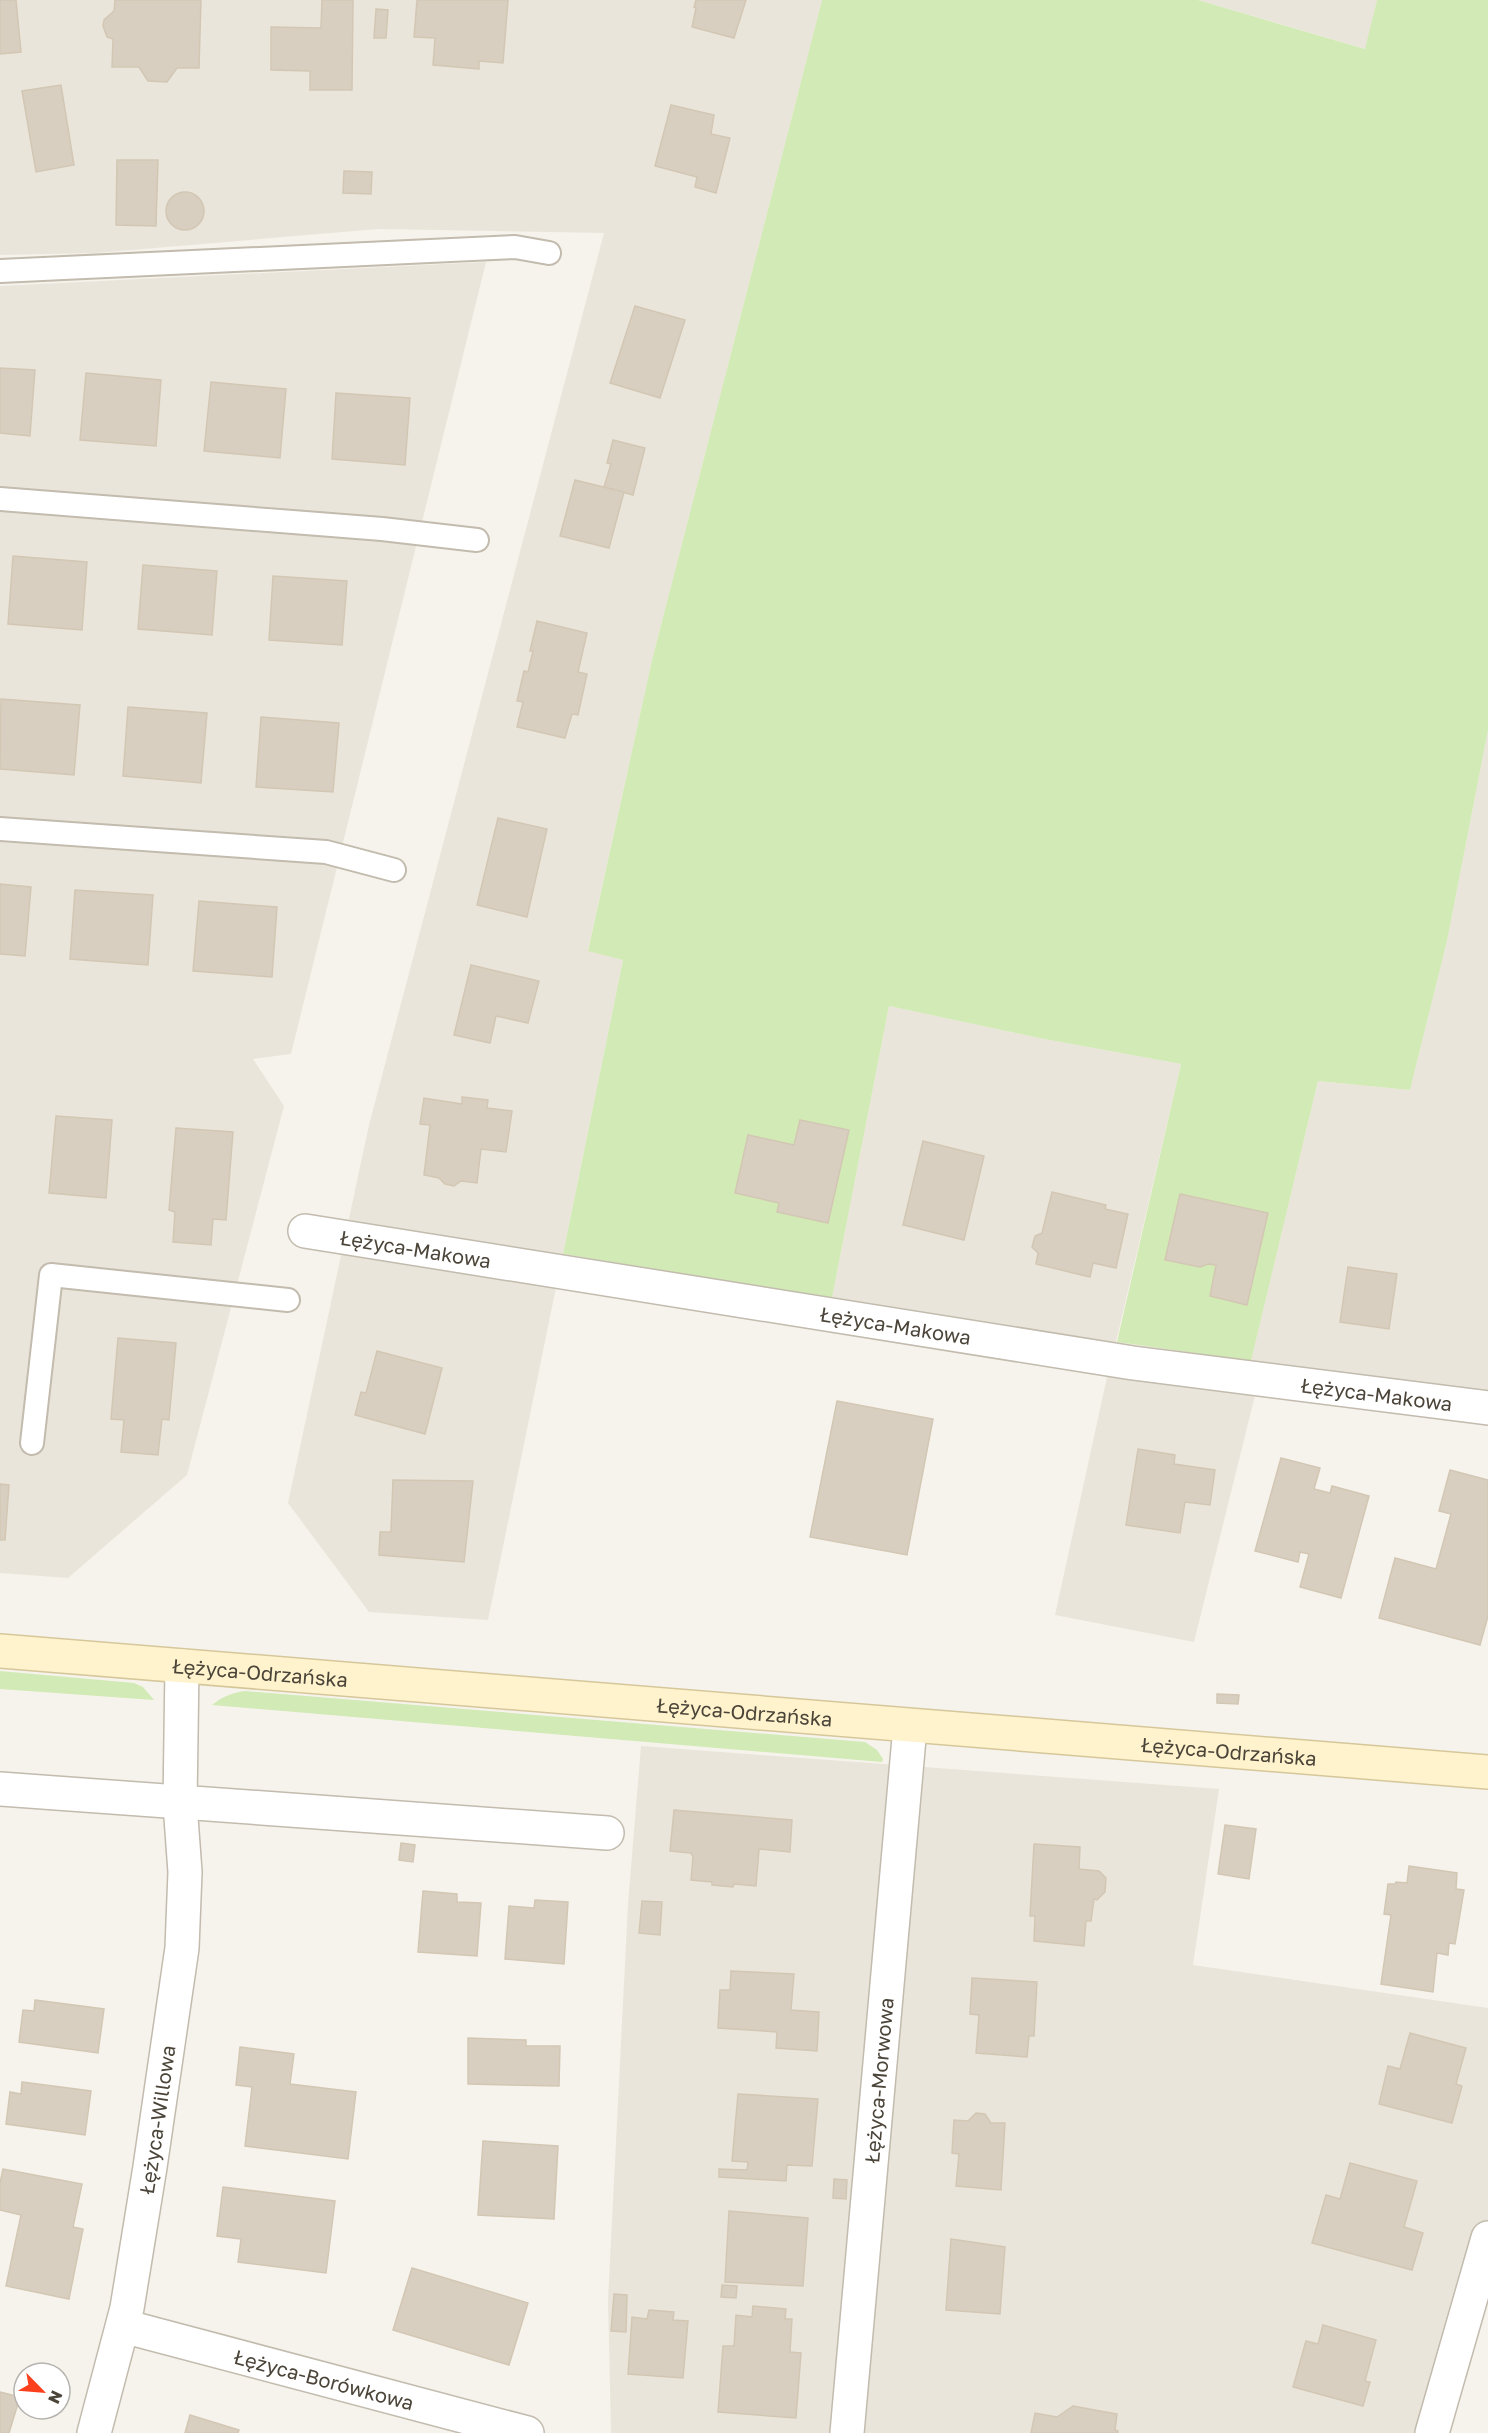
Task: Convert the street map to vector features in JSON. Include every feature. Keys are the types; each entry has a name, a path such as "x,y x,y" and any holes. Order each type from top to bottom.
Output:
{"main road":[{"name":"Łężyca-Odrzańska","path":"0,1651 910,1727 1488,1772"}],"street":[{"name":"Łężyca-Makowa","path":"305,1231 1133,1363 1488,1408"},
{"name":"Łężyca-Willowa","path":"94,2433 123,2326 150,2167 182,1948 185,1872 180,1804 182,1666"},
{"name":"Łężyca-Morwowa","path":"847,2433 910,1727"},
{"path":"0,1789 180,1804 607,1833"},
{"path":"1432,2433 1488,2238"},
{"name":"Łężyca-Borówkowa","path":"123,2326 527,2433"}],"lane":[{"path":"0,271 515,247 549,252"},
{"path":"0,500 382,530 477,540"},
{"path":"0,829 326,852 394,870"},
{"path":"32,1443 51,1275 288,1300"}],"shaded area":[{"path":"0,0 822,0 652,660 588,950 623,960 488,1620 369,1612 288,1503 369,1125 604,233 378,229 96,253 0,255"},
{"path":"1198,0 1377,0 1366,49"},
{"path":"486,262 291,1054 253,1059 284,1106 187,1475 68,1578 0,1573 0,286"},
{"path":"1488,730 1488,1409 1260,1375 1194,1642 1055,1615 1111,1359 832,1298 889,1006 1039,1038 1181,1064 1112,1359 1248,1373 1318,1081 1410,1090 1447,941"},
{"path":"641,1746 1219,1789 1193,1965 1488,2008 1488,2247 1432,2433 611,2433 608,2300 628,1904"}],"green space":[{"path":"822,0 1198,0 1365,49 1377,0 1488,0 1488,730 1447,941 1410,1090 1318,1081 1251,1361 1117,1342 1181,1064 1039,1038 889,1006 832,1298 563,1254 623,960 588,951 652,660"},
{"path":"0,1671 134,1683 143,1687 154,1700 0,1689"},
{"path":"245,1691 865,1742 877,1750 883,1759 882,1762 212,1705 228,1695"}],"building":[{"path":"0,0 16,0 21,52 0,54"},
{"path":"115,0 201,0 199,68 177,68 167,82 148,81 139,67 112,67 113,39 107,37 103,26 104,20 114,11"},
{"path":"322,0 353,0 352,90 310,90 310,71 271,70 271,27 321,28"},
{"path":"417,0 508,0 503,63 479,61 479,69 433,65 435,38 414,37"},
{"path":"696,0 746,0 734,38 692,27"},
{"path":"376,9 388,10 386,38 374,38"},
{"path":"61,85 74,165 36,172 22,91"},
{"path":"671,105 714,115 711,134 730,138 716,193 695,187 697,177 655,166"},
{"path":"117,160 158,160 156,226 116,225"},
{"path":"344,171 372,172 371,194 343,193"},
{"path":"185,192 192,193 198,198 203,204 203,218 198,224 192,229 185,230 178,229 172,224 167,218 166,211 167,204 172,198 178,193"},
{"path":"635,306 685,320 660,398 610,383"},
{"path":"0,368 35,370 30,436 0,433"},
{"path":"86,373 161,380 156,446 80,440"},
{"path":"211,382 286,389 280,458 204,451"},
{"path":"336,393 410,398 405,465 332,459"},
{"path":"613,440 645,448 633,495 604,487 611,464 607,463"},
{"path":"575,480 624,492 609,548 560,536"},
{"path":"13,556 87,562 82,630 8,624"},
{"path":"143,565 217,571 212,635 138,629"},
{"path":"273,576 347,581 342,645 269,640"},
{"path":"537,621 587,633 578,672 587,674 578,715 572,714 565,738 517,727 523,702 517,701 524,671 528,672"},
{"path":"1,699 80,705 74,775 0,769"},
{"path":"128,707 207,713 201,783 123,776"},
{"path":"261,717 339,723 333,792 256,787"},
{"path":"498,818 547,829 527,917 477,905"},
{"path":"0,884 31,887 25,956 0,954"},
{"path":"75,890 153,895 148,965 70,959"},
{"path":"199,901 277,907 272,977 193,971"},
{"path":"471,965 539,981 528,1023 496,1016 490,1043 454,1035"},
{"path":"462,1097 488,1100 487,1108 512,1111 506,1152 481,1149 477,1183 461,1181 454,1186 445,1184 439,1178 424,1175 430,1125 420,1124 424,1098 462,1104"},
{"path":"56,1116 112,1120 106,1198 49,1193"},
{"path":"800,1120 849,1130 828,1223 777,1212 779,1203 735,1193 748,1135 794,1145"},
{"path":"176,1128 233,1132 226,1220 213,1219 211,1245 173,1242 175,1212 169,1210"},
{"path":"923,1141 984,1156 964,1240 903,1225"},
{"path":"1052,1192 1106,1205 1105,1209 1128,1214 1116,1268 1093,1263 1090,1277 1036,1264 1038,1253 1032,1247 1035,1236 1042,1233"},
{"path":"1180,1194 1268,1213 1247,1305 1210,1296 1216,1265 1208,1264 1200,1267 1165,1260"},
{"path":"1348,1267 1397,1274 1389,1329 1340,1322"},
{"path":"118,1338 176,1343 169,1420 162,1419 158,1455 121,1452 124,1420 111,1419"},
{"path":"377,1351 442,1368 425,1434 355,1415 361,1392 366,1393"},
{"path":"837,1401 933,1419 907,1555 810,1537"},
{"path":"1138,1449 1175,1455 1174,1464 1215,1470 1210,1505 1185,1502 1180,1533 1126,1525"},
{"path":"1281,1458 1320,1468 1314,1489 1330,1493 1332,1486 1369,1496 1341,1598 1300,1587 1309,1554 1300,1552 1298,1562 1255,1551"},
{"path":"1450,1470 1488,1480 1488,1616 1480,1645 1379,1618 1395,1558 1436,1569 1451,1514 1439,1511"},
{"path":"393,1480 473,1481 464,1562 379,1555 380,1532 391,1532"},
{"path":"0,1484 9,1485 5,1540 0,1540"},
{"path":"1217,1694 1239,1695 1238,1704 1217,1703"},
{"path":"674,1810 792,1820 790,1852 759,1849 756,1886 734,1884 733,1887 691,1880 693,1857 691,1853 670,1851"},
{"path":"1225,1825 1256,1829 1249,1879 1218,1874"},
{"path":"401,1843 415,1845 413,1862 399,1860"},
{"path":"1034,1844 1080,1847 1079,1869 1099,1871 1106,1878 1105,1892 1097,1900 1094,1899 1091,1921 1086,1921 1084,1946 1034,1941 1035,1916 1030,1916"},
{"path":"1409,1866 1457,1873 1456,1889 1464,1890 1455,1944 1449,1943 1448,1955 1437,1953 1433,1992 1381,1984 1391,1915 1384,1914 1388,1884 1407,1883"},
{"path":"423,1891 457,1894 457,1902 481,1903 477,1956 418,1952"},
{"path":"535,1900 568,1902 564,1964 505,1959 509,1906 534,1908"},
{"path":"642,1901 662,1902 660,1935 639,1933"},
{"path":"731,1971 794,1974 791,2010 819,2012 817,2051 776,2048 777,2032 718,2028 720,1990 730,1990"},
{"path":"972,1978 1037,1982 1034,2036 1029,2036 1027,2057 976,2053 979,2015 970,2014"},
{"path":"35,2000 104,2009 98,2053 19,2042 23,2010 34,2011"},
{"path":"1410,2033 1466,2048 1456,2084 1462,2086 1452,2123 1379,2104 1388,2066 1400,2069"},
{"path":"468,2038 526,2040 526,2046 560,2046 559,2086 468,2084"},
{"path":"240,2047 294,2054 290,2084 356,2092 348,2159 245,2146 252,2087 236,2085"},
{"path":"22,2082 91,2091 85,2135 6,2124 10,2092 21,2094"},
{"path":"738,2094 818,2099 812,2166 787,2165 786,2181 719,2177 719,2169 747,2170 748,2162 732,2161"},
{"path":"976,2113 985,2114 991,2123 1005,2123 1001,2190 956,2186 959,2154 952,2153 954,2120 968,2121"},
{"path":"483,2141 558,2146 554,2219 478,2215"},
{"path":"1350,2163 1417,2181 1404,2227 1423,2233 1412,2270 1312,2243 1326,2195 1340,2199"},
{"path":"3,2169 82,2184 73,2227 83,2229 69,2299 6,2286 21,2215 0,2210 0,2183"},
{"path":"834,2179 847,2180 846,2199 833,2198"},
{"path":"223,2187 335,2201 326,2273 238,2262 241,2239 217,2236"},
{"path":"729,2211 808,2218 803,2286 725,2282"},
{"path":"951,2239 1005,2247 1000,2314 946,2310"},
{"path":"412,2268 528,2303 509,2365 393,2330"},
{"path":"722,2285 737,2286 736,2298 721,2297"},
{"path":"614,2294 627,2295 626,2332 611,2331"},
{"path":"753,2306 786,2309 785,2319 792,2319 790,2352 801,2353 796,2418 718,2412 723,2346 734,2346 736,2315 752,2317"},
{"path":"649,2310 674,2312 673,2320 688,2321 683,2378 628,2374 632,2317 647,2319"},
{"path":"1323,2325 1376,2340 1365,2381 1370,2382 1363,2406 1293,2387 1306,2341 1318,2344"},
{"path":"0,2392 12,2395 13,2421 9,2433 0,2433"},
{"path":"1073,2406 1117,2414 1115,2430 1118,2433 1031,2433 1035,2413 1057,2417"},
{"path":"190,2415 239,2430 238,2433 185,2433"}]}
